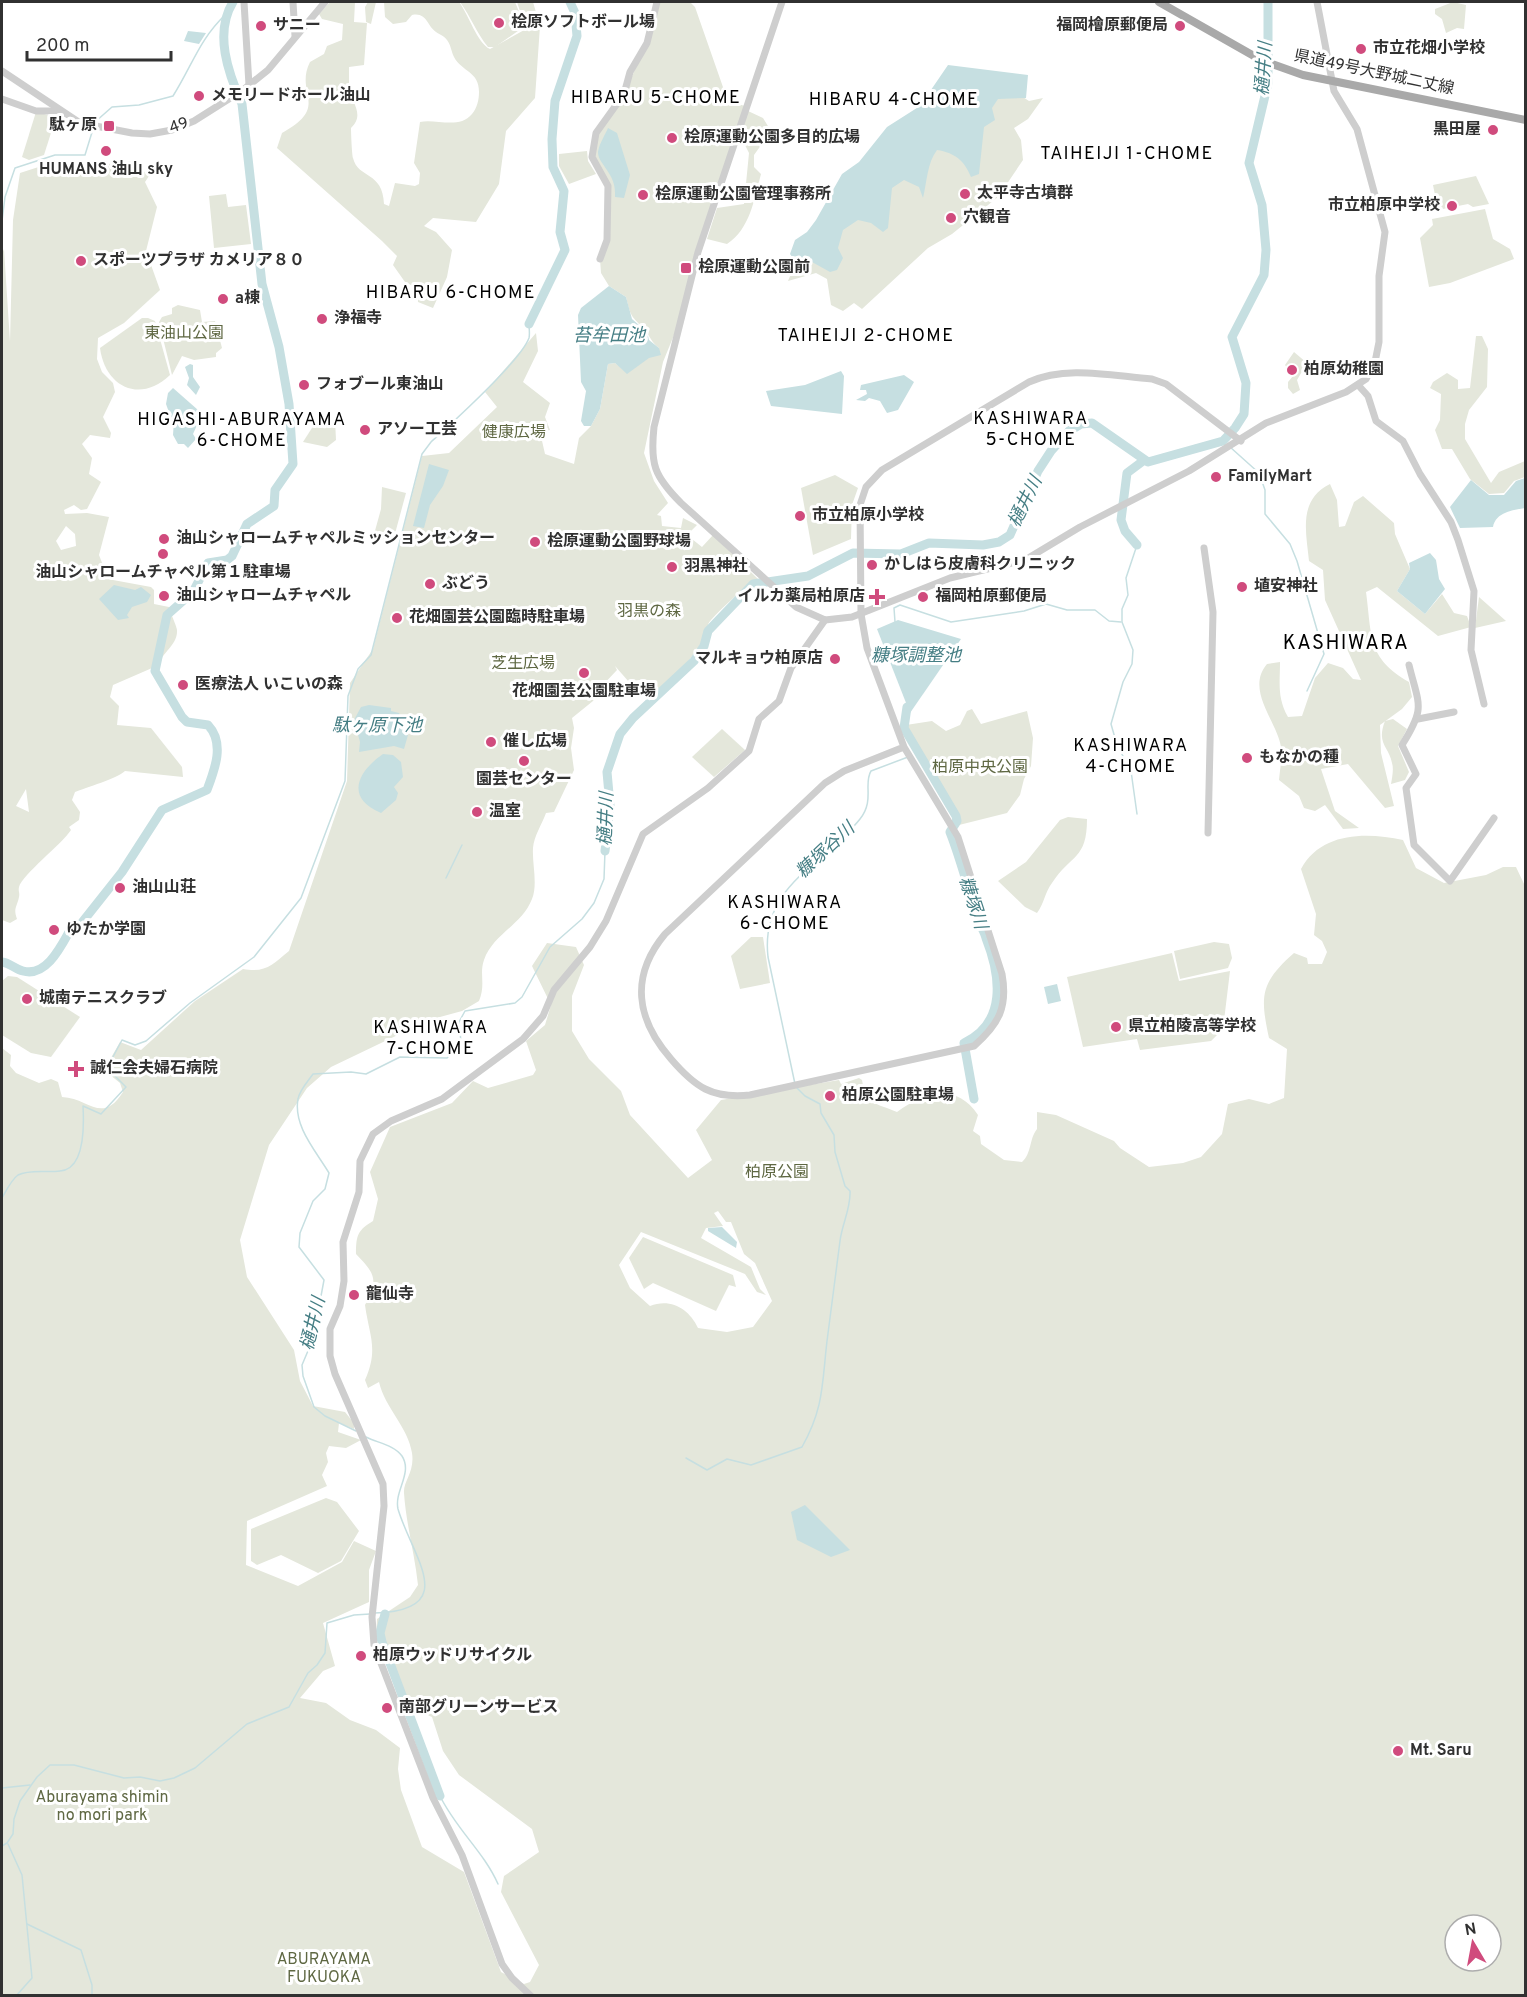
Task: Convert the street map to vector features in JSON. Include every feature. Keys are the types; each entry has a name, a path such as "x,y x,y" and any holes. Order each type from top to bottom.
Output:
{"main road":[{"name":"県道49号大野城二丈線","path":"1159,2 1272,64 1332,81 1526,120"}],"street":[{"path":"244,2 246,88"},
{"path":"293,2 295,36"},
{"name":"49","path":"2,71 59,111 87,125 150,134 172,130 194,121 246,88 268,70 325,2"},
{"path":"600,259 607,240 608,186 592,157 596,133 624,94 630,72 647,43 657,2"},
{"path":"782,2 698,252 654,427 651,455 663,485 796,607 825,620 861,614 951,578 1025,561 1080,527 1125,506 1266,423 1359,386 1375,362 1379,342 1379,276 1385,232 1357,129 1334,91 1317,2"},
{"path":"2,99 36,111 59,111"},
{"path":"907,752 844,771 825,783 664,934 644,967 641,998 646,1022 655,1041 687,1078 698,1087 730,1097 974,1046 992,1031 1001,1014 1005,989 991,933 953,826 907,752 867,648 861,614 860,505 866,487 882,470 1042,376 1064,373 1152,379 1166,384 1239,439"},
{"path":"1359,386 1368,396 1376,421 1404,441 1420,474 1451,522 1474,591 1471,650 1484,704"},
{"path":"1204,548 1213,612 1208,833"},
{"path":"531,1995 512,1978 502,1964 462,1855 434,1798 372,1637 383,1484 335,1374 330,1356 329,1339 330,1329 340,1306 344,1281 343,1242 359,1192 360,1161 365,1146 373,1134 391,1121 442,1099 523,1039 543,1016 554,990 590,947 606,921 643,834 708,788 749,751 759,719 779,700 791,668 825,620"},
{"path":"1409,665 1420,710 1418,719 1402,745 1416,774 1406,788 1414,845 1450,882 1494,818"},
{"path":"1418,719 1454,712"}],"green space":[{"path":"330,2 355,2 354,22 367,23 364,65 349,67 349,88 357,114 351,128 353,156 356,165 375,180 383,193 384,204 389,206 395,183 415,186 419,184 420,173 414,163 420,122 454,123 467,119 475,109 479,92 476,80 457,62 447,40 433,29 424,17 412,15 406,22 393,24 385,17 384,2 459,2 481,41 490,49 526,29 517,2 533,2 540,26 535,98 506,131 499,184 476,222 433,218 424,226 436,232 452,250 447,277 433,308 418,302 417,288 405,282 393,265 397,256 277,148 282,133 297,124 305,115 308,107 306,73 310,62 324,54 327,46 342,40 343,24 322,19 319,14"},
{"path":"368,2 376,2 371,24 366,22 365,7"},
{"name":"桧原ソフトボール場","path":"460,2 515,2 525,26 495,47 488,47"},
{"path":"657,2 690,2 695,7 724,90 731,102 745,106 683,313 663,362 644,453 654,481 668,503 657,515 661,516 662,526 681,528 683,518 697,525 687,535 702,547 713,535 758,579 751,581 711,620 694,653 677,674 660,689 644,680 629,682 615,666 617,670 601,687 593,701 572,718 574,728 571,748 574,770 554,812 546,813 535,839 533,848 534,893 522,916 488,951 483,965 479,1001 462,1011 429,1020 331,1067 307,1088 269,1145 240,1240 247,1277 294,1350 300,1381 313,1406 345,1412 354,1423 354,1429 339,1423 338,1432 361,1440 346,1448 329,1446 326,1453 328,1462 322,1475 327,1486 247,1521 246,1565 298,1586 342,1562 354,1541 376,1551 369,1570 369,1602 323,1623 335,1666 323,1671 300,1698 326,1703 350,1720 376,1730 400,1748 398,1769 401,1790 422,1847 464,1872 501,1972 524,1984 530,1982 539,1965 501,1892 504,1876 539,1852 532,1829 459,1775 443,1751 432,1717 401,1703 376,1636 377,1619 410,1597 418,1585 404,1493 411,1471 412,1453 406,1435 386,1400 379,1382 368,1388 365,1380 372,1351 365,1305 372,1289 373,1277 356,1254 359,1234 373,1221 378,1199 370,1172 390,1127 452,1103 473,1081 488,1088 533,1075 536,1070 526,1041 545,1025 551,1005 532,966 547,943 576,947 584,965 572,996 572,1031 589,1059 621,1091 630,1115 688,1178 712,1160 696,1130 721,1100 839,1080 841,1084 859,1078 862,1080 869,1099 897,1112 929,1095 950,1094 960,1098 978,1115 973,1131 980,1136 981,1144 1004,1160 1022,1162 1025,1158 1037,1129 1037,1112 1056,1115 1114,1141 1120,1148 1149,1167 1183,1163 1201,1157 1222,1134 1228,1104 1249,1099 1269,1104 1284,1098 1287,1049 1269,1038 1264,1011 1265,991 1274,973 1294,953 1307,958 1308,964 1322,964 1327,952 1322,941 1314,935 1316,914 1301,869 1320,848 1332,841 1360,836 1403,840 1416,868 1444,883 1486,875 1503,867 1516,867 1525,886 1525,1995 2,1995 2,1048 11,1055 10,1066 16,1073 39,1083 51,1079 58,1082 62,1097 72,1098 95,1107 108,1107 123,1092 120,1083 104,1070 120,1042 141,1050 195,1001 243,969 263,969 289,951 347,781 350,683 373,649 422,456 449,453 497,407 485,392 536,333 538,351 523,382 550,403 545,417 550,430 540,432 545,454 574,464 579,438 591,426 600,409 608,364 615,363 627,373 659,348 632,316 626,297 609,286 601,273 600,259 607,244 608,186 592,157 596,133 624,94 647,43","holes":["718,1211 726,1222 731,1222 744,1254 755,1263 772,1301 753,1327 727,1332 698,1328 690,1315 678,1307 665,1303 650,1306 630,1288 619,1265 641,1232 745,1274 757,1292 766,1295 760,1289 751,1267 701,1238 706,1228 723,1226 714,1213"]},
{"path":"1453,2 1466,5 1464,29 1457,28 1446,33 1442,19 1435,14 1435,9"},
{"path":"997,95 1020,95 1029,101 1043,98 1028,119 1014,128 1021,140 1023,160 998,197 952,234 928,248 862,309 854,303 843,311 831,305 827,279 816,273 788,281 797,259 836,244 843,226 937,146 981,134 989,108"},
{"path":"748,111 763,118 771,131 754,155 754,167 761,174 750,213 741,230 727,244 707,239 717,208 744,204 749,153 740,135"},
{"path":"36,112 56,117 44,155 29,160 22,157"},
{"path":"587,151 588,161 596,174 569,184 559,166 559,154"},
{"path":"57,161 92,166 133,161 149,176 145,182 157,207 146,251 160,290 124,323 98,338 97,359 102,372 113,383 115,392 103,417 111,433 110,438 90,435 82,444 92,458 89,474 101,482 87,509 81,510 74,505 64,510 65,514 87,513 109,517 99,555 106,573 113,580 151,587 154,590 154,604 169,607 177,628 173,644 159,665 113,685 110,697 119,706 117,725 151,728 182,767 183,777 125,771 109,780 75,792 72,800 80,812 79,820 69,827 71,830 66,836 22,882 15,910 17,919 10,923 2,920 2,254 4,249 10,342 13,220 20,173","holes":["66,526 75,534 76,546 61,550 56,541","26,789 29,812 16,806"]},
{"path":"1476,176 1489,204 1473,207 1468,204 1438,210 1433,185"},
{"path":"226,194 228,207 246,205 251,244 214,248 209,196"},
{"path":"1485,209 1493,239 1510,249 1514,259 1450,283 1429,287 1420,238 1433,225 1432,219"},
{"name":"東油山公園","path":"178,305 200,310 202,322 215,321 222,348 216,353 216,357 194,360 182,356 172,375 159,322 162,317 172,314 172,308"},
{"path":"142,318 155,321 170,375 159,384 136,389 126,387 116,381 103,362 100,348"},
{"path":"1476,336 1482,336 1488,349 1487,387 1469,410 1465,424 1465,439 1491,483 1499,472 1525,461 1525,477 1514,481 1504,493 1489,494 1470,479 1452,449 1442,449 1435,430 1440,420 1441,394 1430,388 1433,382 1447,373 1458,380 1458,389 1470,388"},
{"path":"1294,352 1307,363 1297,380 1300,390 1293,394 1288,388 1288,382 1293,376 1285,365"},
{"path":"319,417 335,420 336,440 327,447 303,442"},
{"path":"835,475 858,488 852,505 851,539 813,555 801,488"},
{"path":"1330,484 1337,500 1339,527 1345,526 1354,502 1363,496 1394,523 1395,534 1410,569 1397,591 1425,614 1442,594 1454,613 1467,616 1471,627 1438,636 1377,587 1366,592 1374,644 1385,664 1409,682 1412,697 1402,709 1380,725 1381,753 1394,806 1385,808 1348,764 1321,769 1335,811 1359,828 1343,829 1325,805 1315,811 1304,808 1299,796 1279,780 1281,747 1264,706 1259,684 1261,674 1267,664 1280,662 1281,697 1288,717 1302,716 1315,678 1328,663 1343,668 1353,679 1361,680 1325,600 1323,570 1309,561 1306,517 1313,499"},
{"path":"382,487 406,493 393,541 373,538 381,509"},
{"path":"1479,597 1506,621 1475,628"},
{"name":"柏原中央公園","path":"972,709 981,724 1027,711 1033,738 1031,766 1024,779 1020,795 1007,813 959,825 959,816 905,728 906,725 932,721 946,731 960,725 967,711"},
{"path":"1393,719 1407,729 1398,746 1409,772 1405,780 1391,784 1393,765 1382,735 1385,721"},
{"path":"722,729 745,750 714,777 692,757"},
{"path":"1068,817 1087,819 1084,842 1077,856 1050,887 1037,913 1025,907 998,881 1026,862 1060,820"},
{"path":"751,937 763,937 770,983 740,989 731,956"},
{"path":"1214,942 1229,944 1232,958 1228,968 1180,979 1174,951"},
{"path":"1172,953 1179,981 1230,971 1223,1029 1211,1041 1140,1050 1137,1039 1083,1047 1067,977"},
{"name":"城南テニスクラブ","path":"8,976 17,977 80,1017 51,1057 31,1053 2,1035 2,981"},
{"path":"643,1237 733,1275 736,1287 729,1285 716,1311 653,1283 644,1289 629,1258"},
{"path":"326,1498 337,1502 359,1531 341,1561 318,1573 281,1555 257,1565 251,1561 251,1529"}],"water":[{"path":"188,31 206,33 199,44 184,41"},
{"path":"948,65 1028,75 1026,98 998,99 992,108 995,120 984,127 979,174 971,177 958,158 937,150 929,167 923,198 919,187 904,180 892,188 888,228 883,232 871,223 858,220 843,230 838,248 843,258 837,270 830,272 812,262 795,261 790,254 795,240 807,232 816,220 842,174 859,162 887,127 920,106"},
{"path":"608,128 617,133 630,175 624,198 615,197 613,182 599,157 598,152"},
{"name":"苔牟田池","path":"609,286 626,297 632,319 647,332 649,340 659,348 661,355 649,358 627,374 615,363 608,364 600,409 591,426 584,426 581,421 586,391 581,382 578,315 581,308"},
{"path":"193,365 193,377 200,387 196,395 187,385 189,378 185,367"},
{"path":"841,371 844,376 842,414 771,406 766,391 805,385"},
{"path":"904,375 914,382 898,410 887,413 880,401 869,398 865,401 856,400 867,394 866,390 860,390 861,385"},
{"path":"173,388 198,410 198,423 193,434 196,439 188,448 184,444 178,444 173,435 174,420 166,404 168,393"},
{"path":"429,464 449,470 443,486 430,505 424,528 413,526"},
{"path":"1525,478 1525,508 1501,515 1493,527 1460,528 1450,507 1471,480 1489,495 1504,495 1516,481"},
{"path":"1430,553 1436,560 1439,579 1445,589 1425,614 1397,591 1410,569 1409,563"},
{"path":"114,585 135,590 141,587 151,595 147,602 132,607 127,615 129,618 118,620 99,599"},
{"name":"糠塚調整池","path":"898,620 961,639 910,713 877,629"},
{"name":"駄ヶ原下池","path":"369,705 391,708 391,711 399,713 408,735 404,749 394,746 359,752 360,742 354,720 361,707"},
{"path":"383,754 393,755 401,762 403,777 394,787 398,793 396,800 381,813 362,800 359,785 367,769"},
{"path":"1057,984 1061,1001 1048,1004 1044,987"},
{"path":"722,1227 737,1242 736,1248 708,1231 708,1228"},
{"path":"805,1505 850,1550 831,1557 797,1540 791,1512"}],"waterway":[{"path":"2,962 20,970 32,972 47,964 54,957 73,925 80,925 122,872 162,810 207,790 217,756 213,732 208,725 187,722 182,717 155,671 167,615 193,592 208,563 227,560 232,556 247,524 274,506 275,490 293,464 289,404 279,347 262,284 242,104 225,53 224,27 233,2"},
{"path":"529,324 565,250 560,232 564,191 553,167 552,139 555,101 577,36 575,13 570,2"},
{"name":"樋井川","path":"605,851 610,805 607,772 620,734 633,718 694,661 704,646 708,631 753,584 808,576 853,553 901,554 929,543 983,545 999,542 1010,535 1038,471 1051,451 1069,431 1081,424 1092,423 1148,462 1223,441 1235,428 1244,414 1246,383 1232,337 1264,275 1266,250 1262,205 1249,163 1268,83 1268,2"},
{"path":"95,122 112,107 139,105 173,96 202,44 225,15"},
{"path":"2,221 5,197 15,168 55,155 85,155 93,129"},
{"path":"2,1198 18,1175 28,1172 60,1171 74,1163 79,1154 83,1134 83,1106 101,1114 126,1087 107,1068 122,1040 135,1045 146,1041 190,1003 254,957 301,898 345,781 348,696 358,669 371,655 422,454 431,442 485,392 513,362 529,338 529,324"},
{"path":"1230,447 1259,473 1265,490 1265,514 1290,544 1297,561 1324,654 1307,691"},
{"name":"糠塚川","path":"1137,545 1125,531 1121,520 1127,473 1143,461"},
{"path":"1137,545 1126,578 1128,595 1122,609 1122,622 1133,650 1132,664 1123,682 1111,724 1117,745 1131,771 1137,814"},
{"name":"糠塚川","path":"895,622 894,608 900,605 951,622 1024,611 1046,604 1067,610 1095,610 1109,621 1121,622"},
{"name":"糠塚川","path":"907,707 904,728 956,816 957,821 950,832 995,968 997,997 994,1011 988,1023 978,1034 964,1043 974,1099"},
{"name":"糠塚谷川","path":"795,1084 768,957 768,932 774,912 784,894 797,879 860,819 867,805 868,781 871,771 908,757"},
{"path":"446,878 462,845"},
{"name":"樋井川","path":"356,1431 325,1416 314,1407 303,1376 302,1365 313,1339 324,1280 299,1247 300,1233 313,1201 325,1189 329,1173 302,1128 297,1109 300,1093 313,1074 351,1072 366,1074 400,1057 447,1058 461,1042 459,1022 465,1011 515,1003 522,997 550,947 582,919 594,903 604,879 605,851"},
{"path":"686,1458 707,1470 727,1459 751,1465 802,1447 818,1408 840,1241 850,1191 845,1186 835,1152 834,1135 821,1113 820,1104 805,1096 797,1088"},
{"name":"樋井川","path":"366,1437 395,1449 405,1462 405,1475 397,1502 398,1509 420,1562 424,1578 424,1592 417,1603 401,1610 374,1613"},
{"path":"2,1846 13,1834 14,1819 20,1801 37,1777 50,1765 74,1765 124,1778 140,1777 160,1781 174,1778 195,1768 247,1724 289,1707 308,1673 325,1653 327,1623 354,1615 370,1614"},
{"name":"樋井川","path":"385,1614 380,1633 382,1642 440,1796"},
{"path":"2,1788 30,1785"},
{"path":"440,1796 485,1861 498,1884"},
{"path":"8,1844 22,1875 32,1978 16,1996"},
{"path":"27,1924 81,1950 92,1985 92,1996"}],"place":[{"name":"桧原ソフトボール場","path":"499,23"},
{"name":"サニー","path":"261,26"},
{"name":"福岡檜原郵便局","path":"1180,26"},
{"name":"市立花畑小学校","path":"1361,49"},
{"name":"メモリードホール油山","path":"199,96"},
{"name":"駄ヶ原","path":"109,126"},
{"name":"黒田屋","path":"1493,130"},
{"name":"桧原運動公園多目的広場","path":"672,138"},
{"name":"HUMANS 油山 sky","path":"106,151"},
{"name":"太平寺古墳群","path":"965,194"},
{"name":"桧原運動公園管理事務所","path":"643,195"},
{"name":"市立柏原中学校","path":"1452,206"},
{"name":"穴観音","path":"951,218"},
{"name":"スポーツプラザ カメリア８０","path":"81,261"},
{"name":"桧原運動公園前","path":"686,268"},
{"name":"a棟","path":"223,299"},
{"name":"浄福寺","path":"322,319"},
{"name":"柏原幼稚園","path":"1292,370"},
{"name":"フォブール東油山","path":"304,385"},
{"name":"アソー工芸","path":"365,430"},
{"name":"FamilyMart","path":"1216,477"},
{"name":"市立柏原小学校","path":"800,516"},
{"name":"油山シャロームチャペルミッションセンター","path":"164,539"},
{"name":"桧原運動公園野球場","path":"535,542"},
{"name":"油山シャロームチャペル第１駐車場","path":"163,554"},
{"name":"かしはら皮膚科クリニック","path":"872,565"},
{"name":"羽黒神社","path":"672,567"},
{"name":"ぶどう","path":"430,584"},
{"name":"埴安神社","path":"1242,587"},
{"name":"油山シャロームチャペル","path":"164,596"},
{"name":"イルカ薬局柏原店","path":"877,597"},
{"name":"福岡柏原郵便局","path":"923,597"},
{"name":"花畑園芸公園臨時駐車場","path":"397,618"},
{"name":"マルキョウ柏原店","path":"835,659"},
{"name":"花畑園芸公園駐車場","path":"584,673"},
{"name":"医療法人 いこいの森","path":"183,685"},
{"name":"催し広場","path":"491,742"},
{"name":"もなかの種","path":"1247,758"},
{"name":"園芸センター","path":"524,761"},
{"name":"温室","path":"477,812"},
{"name":"油山山荘","path":"120,888"},
{"name":"ゆたか学園","path":"54,930"},
{"name":"城南テニスクラブ","path":"27,999"},
{"name":"県立柏陵高等学校","path":"1116,1027"},
{"name":"誠仁会夫婦石病院","path":"76,1069"},
{"name":"柏原公園駐車場","path":"830,1096"},
{"name":"龍仙寺","path":"354,1295"},
{"name":"柏原ウッドリサイクル","path":"361,1656"},
{"name":"南部グリーンサービス","path":"387,1708"},
{"name":"Mt. Saru","path":"1398,1751"}],"district":[{"name":"HIBARU 5-CHOME","path":"656,98"},
{"name":"HIBARU 4-CHOME","path":"894,100"},
{"name":"TAIHEIJI 1-CHOME","path":"1127,154"},
{"name":"HIBARU 6-CHOME","path":"451,293"},
{"name":"TAIHEIJI 2-CHOME","path":"866,336"},
{"name":"KASHIWARA 5-CHOME","path":"1031,429"},
{"name":"HIGASHI-ABURAYAMA 6-CHOME","path":"242,430"},
{"name":"KASHIWARA","path":"1346,644"},
{"name":"KASHIWARA 4-CHOME","path":"1131,756"},
{"name":"KASHIWARA 6-CHOME","path":"785,913"},
{"name":"KASHIWARA 7-CHOME","path":"431,1038"}],"park label":[{"name":"健康広場","path":"514,433"},
{"name":"羽黒の森","path":"649,612"},
{"name":"芝生広場","path":"523,664"},
{"name":"柏原公園","path":"777,1173"},
{"name":"Aburayama shimin no mori park","path":"102,1807"},
{"name":"ABURAYAMA FUKUOKA","path":"324,1969"}]}
